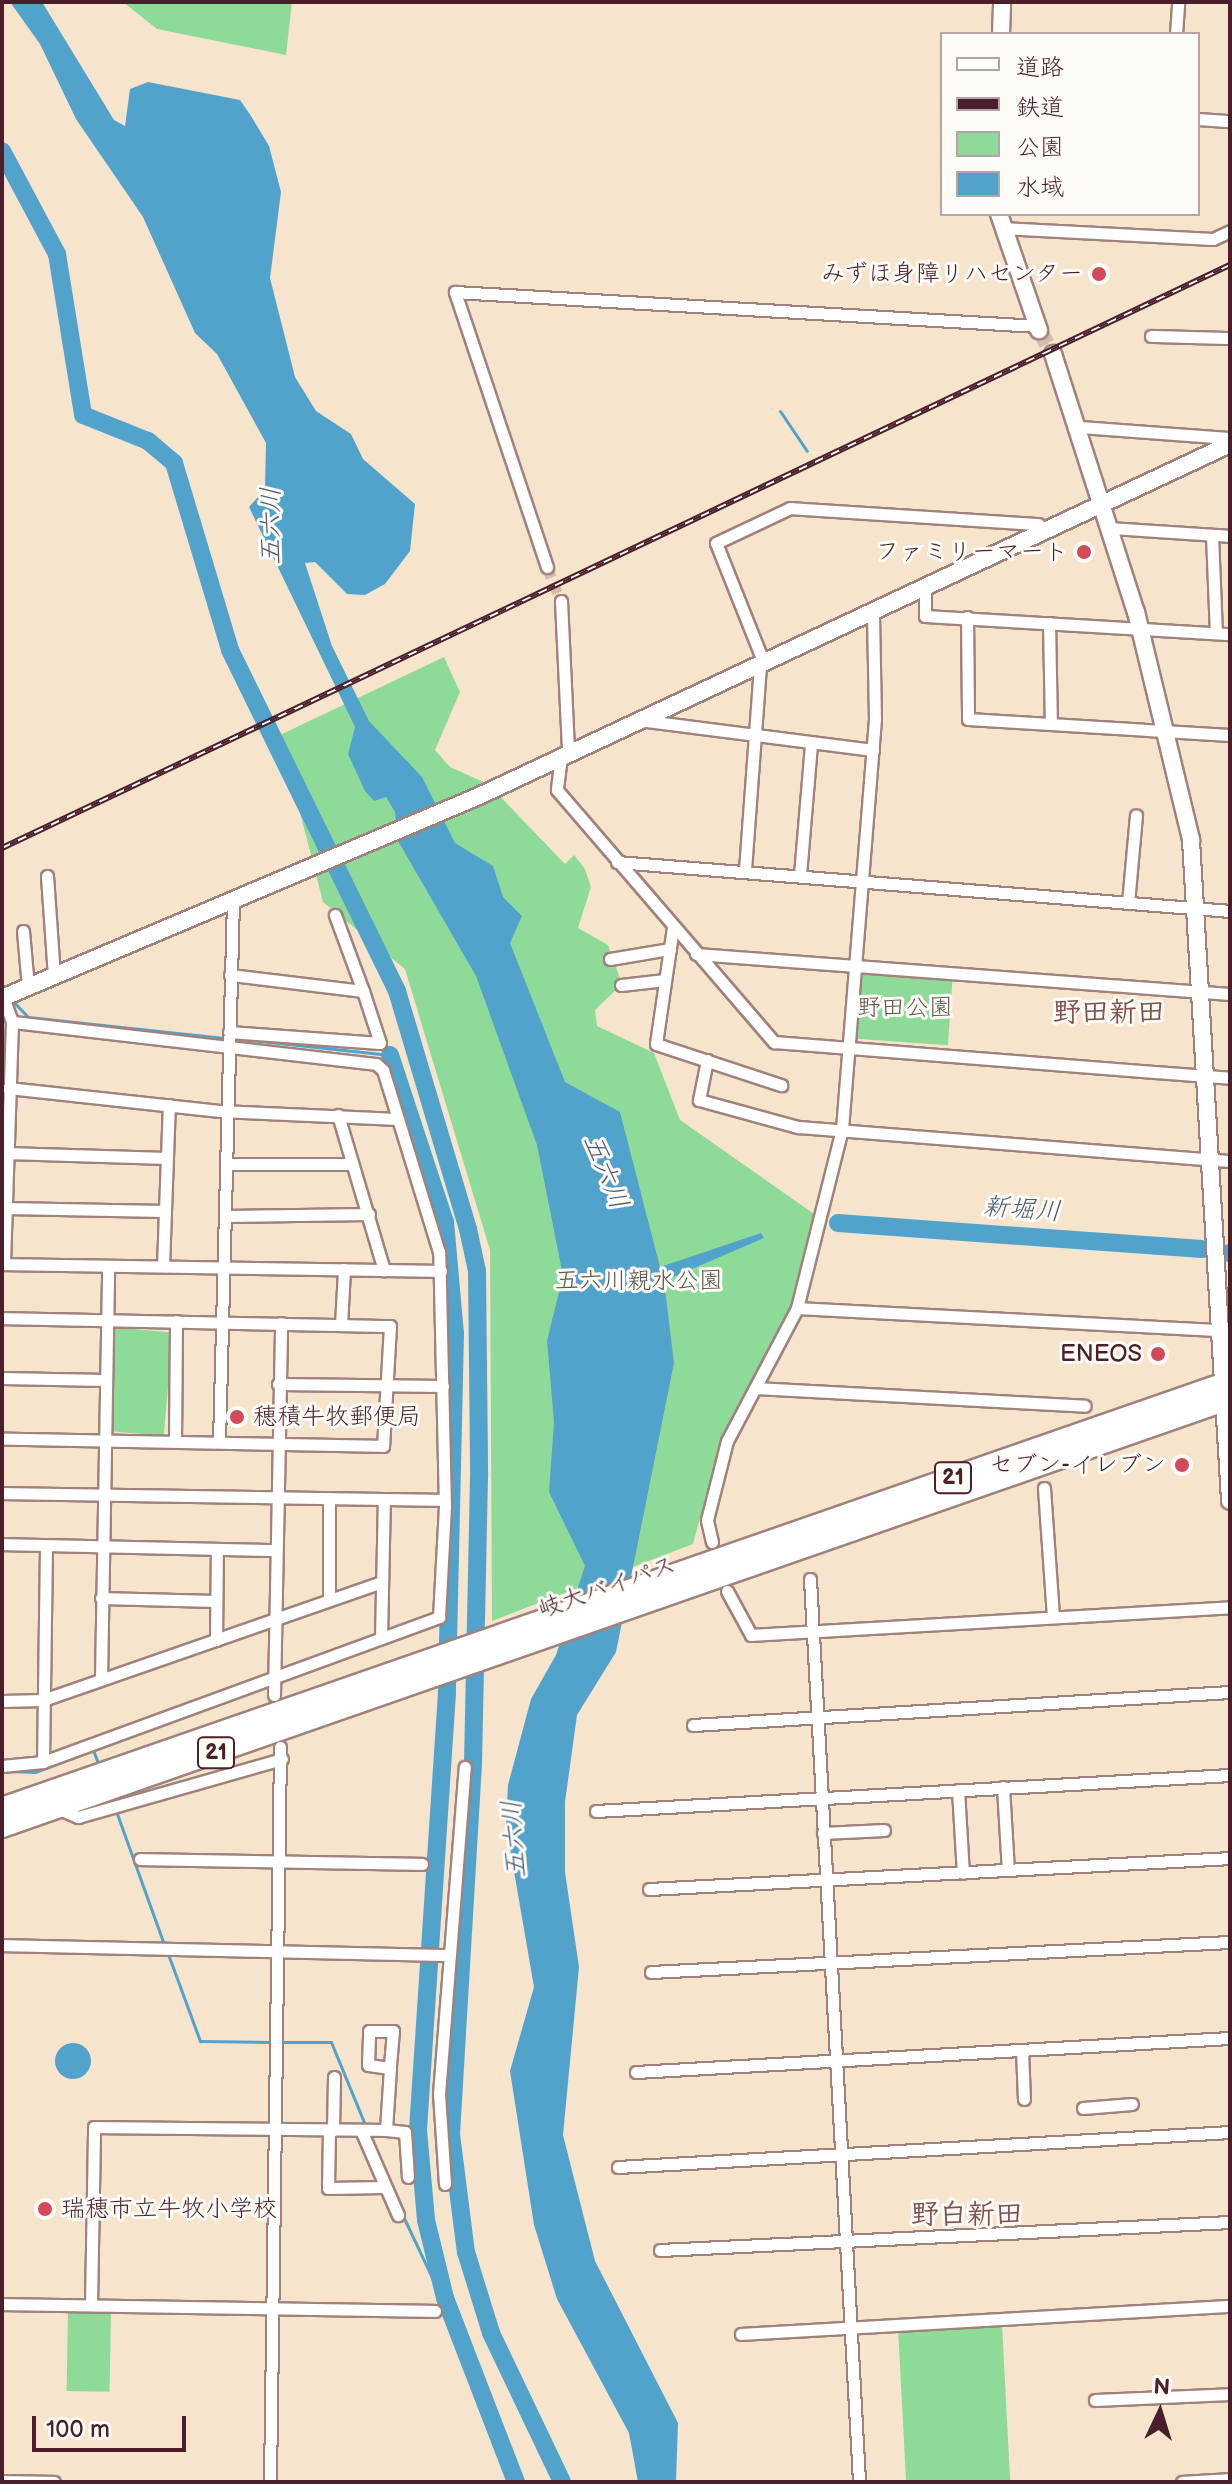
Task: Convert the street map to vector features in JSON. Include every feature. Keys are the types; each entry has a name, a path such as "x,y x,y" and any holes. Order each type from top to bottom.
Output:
{"highway":[{"name":"岐大バイパス","path":"2,1808 427,1669 1228,1391"},
{"name":"岐大バイパス","path":"2,1827 59,1809 427,1669"}],"street":[{"path":"1001,32 1002,2"},
{"path":"1176,32 1178,2"},
{"path":"1200,119 1230,121"},
{"path":"547,567 455,292 1038,328 1000,221 1213,239 1230,231"},
{"path":"1151,336 1230,338"},
{"path":"1053,354 1110,528 1168,733 1197,908 1210,1159 1223,1243 1220,1330 1228,1391 1230,1501"},
{"path":"1079,427 1230,441"},
{"path":"441,1271 3,1264 12,1022 2,997 479,796 1230,441"},
{"path":"745,870 762,662 716,543 790,508 1038,524"},
{"path":"1110,528 1230,536"},
{"path":"1212,535 1216,633"},
{"path":"925,587 925,616 1230,634"},
{"path":"561,601 564,754 557,790 774,1042 1230,1078"},
{"path":"712,1542 707,1520 722,1460 797,1308 842,1129 873,750 873,612"},
{"path":"967,617 968,719 1230,735"},
{"path":"1049,623 1051,724"},
{"path":"635,720 756,738 873,750"},
{"path":"800,875 811,744"},
{"path":"1128,903 1136,815"},
{"path":"617,862 1230,911"},
{"path":"47,876 54,976"},
{"path":"219,1442 233,901"},
{"path":"229,1032 376,1045 363,991 335,915"},
{"path":"673,927 656,1044 781,1085"},
{"path":"23,931 28,987"},
{"path":"610,959 670,949"},
{"path":"696,954 1230,994"},
{"path":"230,975 363,991"},
{"path":"621,985 665,980"},
{"path":"2,1766 43,1762 381,1638 442,1612 441,1271 398,1119 376,1064 228,1051 12,1022"},
{"path":"707,1060 699,1100 798,1127 1230,1161"},
{"path":"8,1088 169,1105 398,1119"},
{"path":"163,1266 169,1105"},
{"path":"338,1115 384,1270"},
{"path":"6,1153 167,1158"},
{"path":"226,1164 352,1164"},
{"path":"5,1208 165,1211"},
{"path":"225,1216 369,1214"},
{"path":"101,1679 108,1266"},
{"path":"341,1325 344,1269"},
{"path":"797,1308 1220,1330"},
{"path":"2,1318 390,1326 383,1446 2,1439"},
{"path":"175,1441 176,1321"},
{"path":"274,1695 274,1550 281,1323"},
{"path":"2,1378 105,1380"},
{"path":"278,1384 443,1386"},
{"path":"756,1388 1085,1406"},
{"path":"1044,1488 1053,1617"},
{"path":"2,1493 443,1500"},
{"path":"329,1498 329,1599"},
{"path":"381,1638 384,1500"},
{"path":"2,1544 274,1550"},
{"path":"43,1762 46,1546"},
{"path":"216,1640 217,1549"},
{"path":"810,1579 859,2482"},
{"path":"2,1701 43,1700 381,1582"},
{"path":"727,1591 751,1635 1230,1607"},
{"path":"101,1598 215,1601"},
{"path":"693,1725 1230,1692"},
{"path":"59,1809 78,1817 281,1753 270,2482"},
{"path":"445,2184 439,2094 465,1767"},
{"path":"596,1811 1230,1775"},
{"path":"1003,1787 1008,1870"},
{"path":"958,1790 963,1873"},
{"path":"823,1833 884,1830"},
{"path":"649,1889 826,1882 1230,1858"},
{"path":"140,1859 422,1864"},
{"path":"651,1972 1230,1942"},
{"path":"2,1945 448,1955"},
{"path":"636,2072 1230,2038"},
{"path":"1022,2050 1024,2099"},
{"path":"390,2068 373,2130 384,2187 398,2215"},
{"path":"334,2077 328,2188 384,2187"},
{"path":"1083,2108 1132,2104"},
{"path":"91,2305 94,2127 405,2132 408,2177"},
{"path":"618,2167 1230,2132"},
{"path":"660,2250 1230,2222"},
{"path":"2,2304 435,2311"},
{"path":"741,2334 1230,2306"},
{"path":"1095,2400 1230,2394"},
{"path":"1182,2482 1230,2479"},
{"path":"2,2481 54,2482"}],"green space":[{"path":"123,2 292,2 286,55 157,29"},
{"name":"五六川親水公園","path":"444,657 460,692 435,750 450,767 488,784 565,864 574,855 585,869 591,887 578,928 608,945 622,984 595,1010 597,1026 654,1053 680,1120 817,1216 788,1323 721,1441 693,1544 492,1621 490,1250 405,969 323,902 280,735"},
{"name":"野田公園","path":"861,969 953,975 948,1045 856,1039"},
{"path":"111,1327 173,1332 164,1436 102,1431"},
{"path":"68,2310 111,2311 110,2392 67,2391"},
{"path":"1002,2325 1010,2482 906,2482 898,2330"}],"water":[{"path":"10,2 42,2 114,120 125,126 130,89 148,82 240,100 251,116 269,146 281,192 270,278 295,377 316,411 351,434 363,459 415,504 410,551 385,584 365,595 347,594 315,562 305,563 332,646 369,721 422,777 455,843 493,866 503,897 522,916 510,943 565,1082 620,1112 660,1267 761,1233 764,1238 664,1281 674,1363 616,1652 577,1715 565,1802 565,1872 579,1967 563,2135 595,2261 678,2423 676,2482 638,2482 629,2433 557,2299 534,2225 510,2071 534,1987 506,1825 508,1785 531,1699 556,1655 585,1566 549,1492 554,1422 547,1341 563,1276 537,1145 476,976 398,841 395,812 386,797 374,801 365,791 348,754 355,727 249,507 265,489 266,443 217,354 195,333 143,217 76,119 40,44"},
{"path":"73,2043 86,2048 91,2061 86,2074 73,2079 60,2074 55,2061 60,2048"}],"waterway":[{"name":"五六川","path":"2,151 57,254 83,415 148,441 174,463 230,650 397,991 468,1229 477,1271 479,1477 473,1764 451,2134 466,2252 491,2333 562,2482"},
{"path":"780,411 807,451"},
{"path":"12,1000 28,1017 224,1038"},
{"path":"232,1038 390,1055"},
{"path":"390,1055 445,1222 455,1334 447,1693 418,2130 426,2220 445,2298 516,2482"},
{"name":"新堀川","path":"838,1223 1202,1249"},
{"path":"6,1771 35,1772 93,1750 99,1766"},
{"path":"116,1811 165,1947"},
{"path":"168,1954 200,2041 271,2042"},
{"path":"279,2042 331,2042 366,2127"},
{"path":"369,2134 377,2153"},
{"path":"403,2216 436,2286 442,2285"}],"tunnel":[{"path":"1039,330 1053,354"},
{"path":"547,567 561,601"}],"railway":[{"path":"2,848 1230,265"}],"place":[{"name":"みずほ身障リハセンター","path":"1099,274"},
{"name":"ファミリーマート","path":"1084,552"},
{"name":"ENEOS","path":"1158,1354"},
{"name":"穂積牛牧郵便局","path":"237,1417"},
{"name":"セブン-イレブン","path":"1182,1465"},
{"name":"瑞穂市立牛牧小学校","path":"45,2209"}],"district":[{"name":"野田新田","path":"1109,1013"},
{"name":"野白新田","path":"967,2215"}]}
